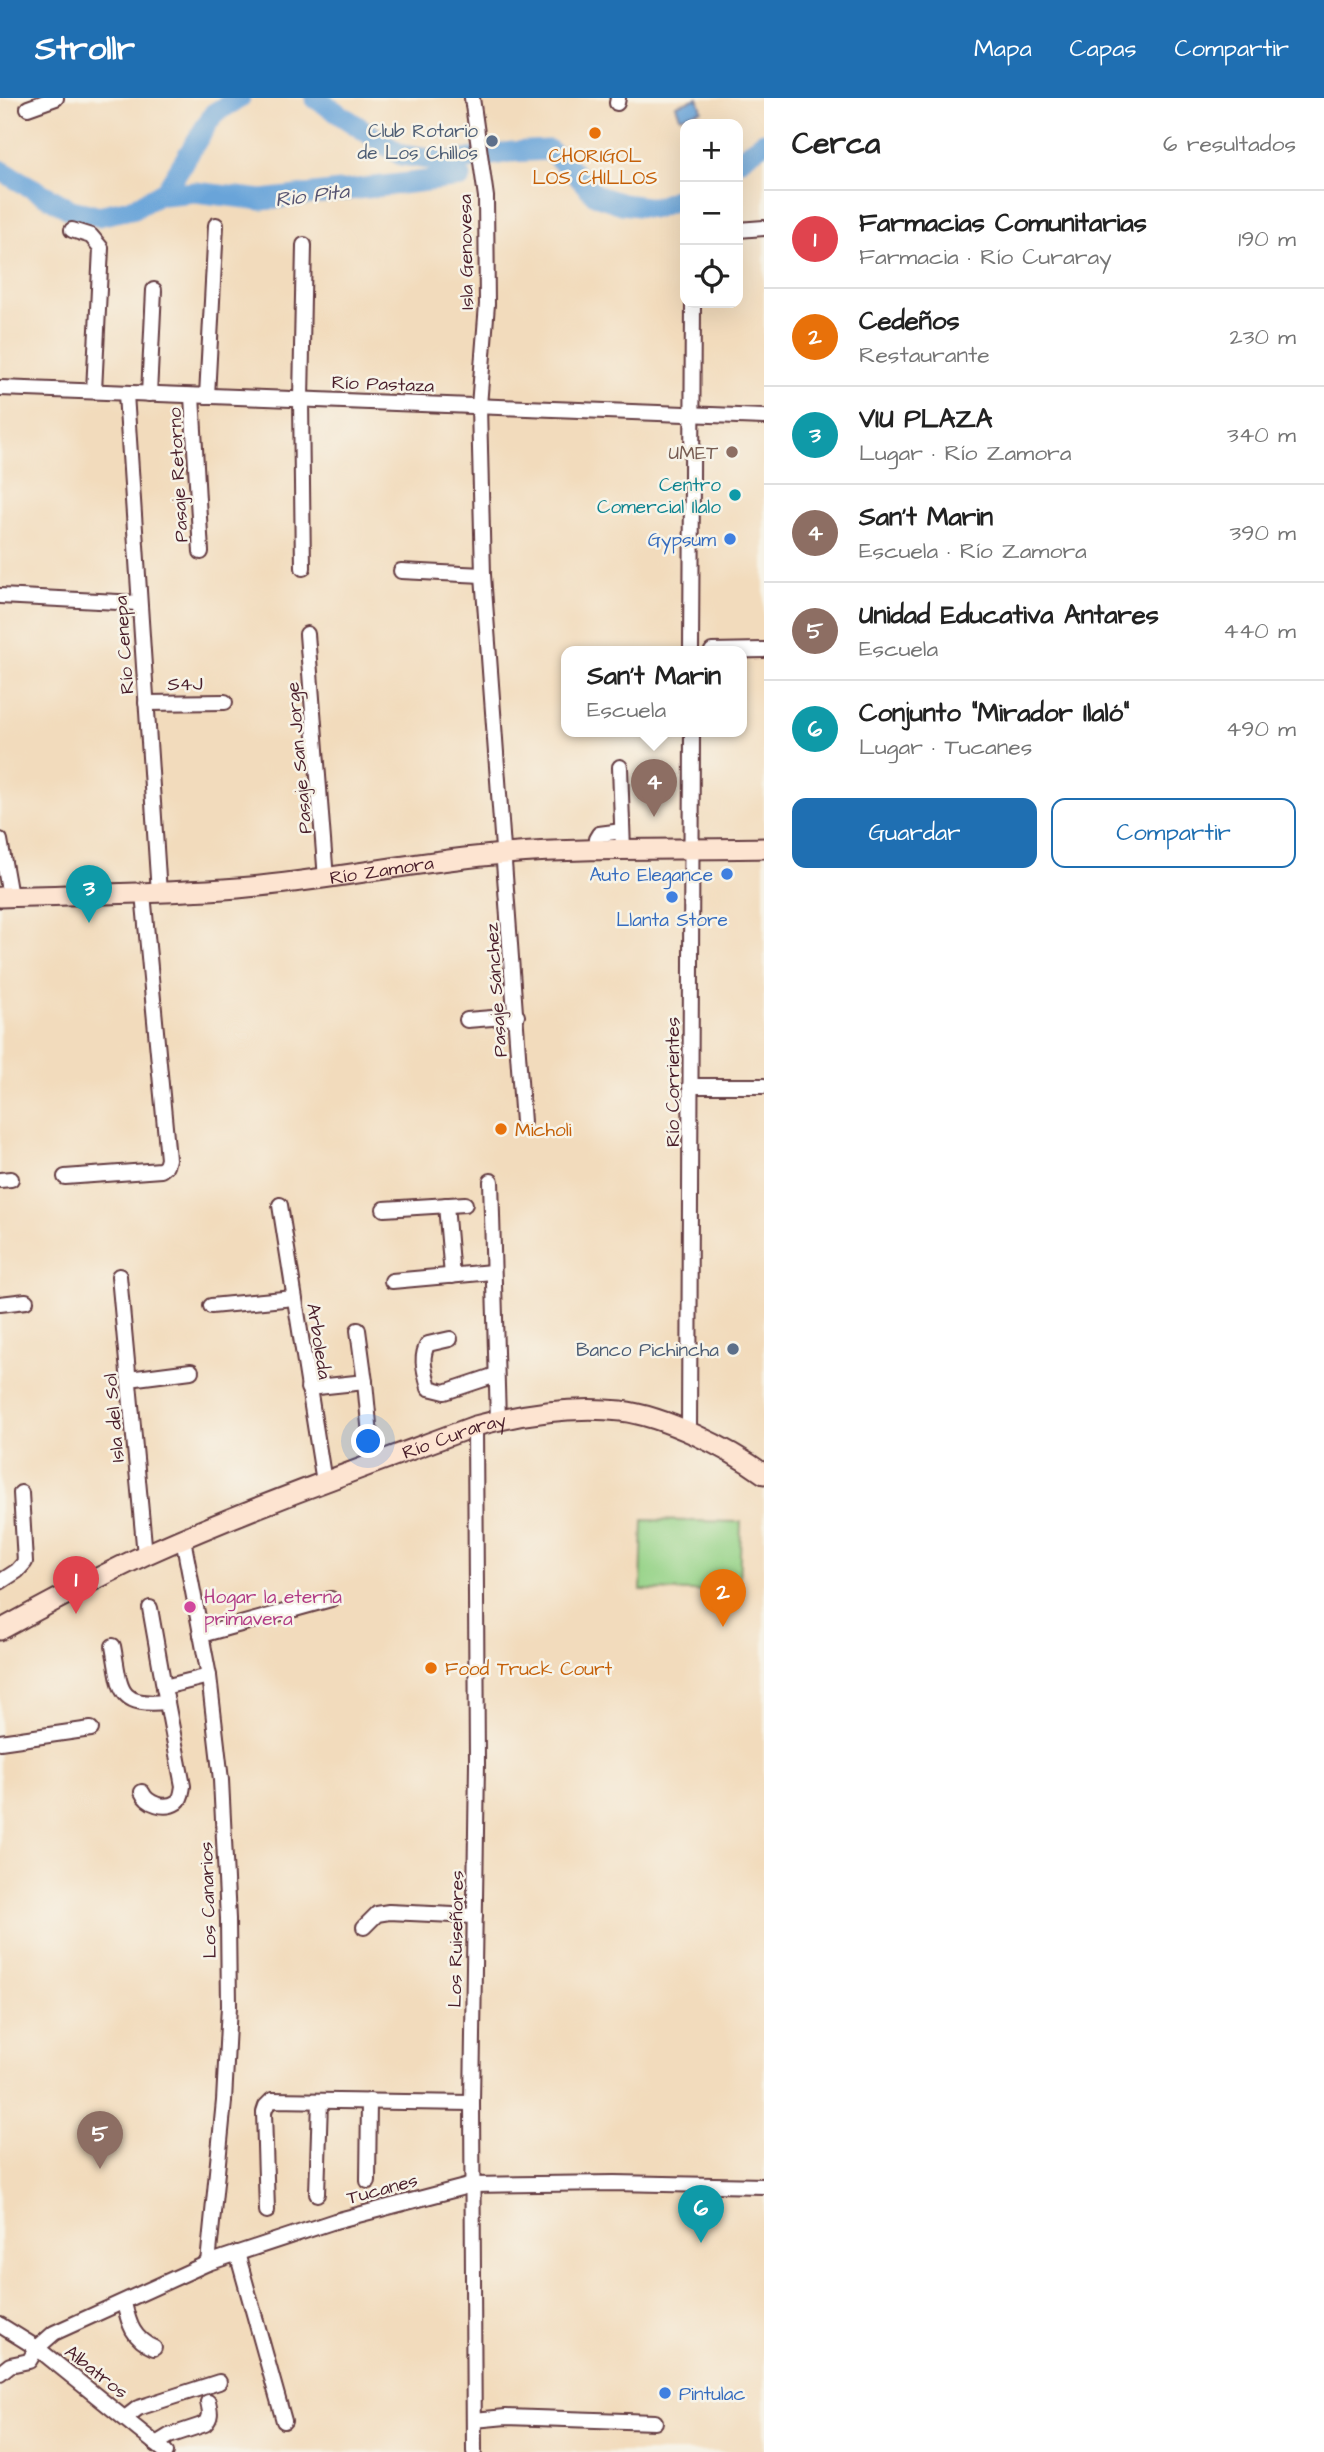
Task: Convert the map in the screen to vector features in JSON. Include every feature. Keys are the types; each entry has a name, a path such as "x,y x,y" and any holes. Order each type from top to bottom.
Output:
{"street":[{"path":"28,108 56,98"},
{"name":"Isla Genovesa","path":"472,98 486,197 487,304 479,406 483,575"},
{"name":"Pasaje Retorno","path":"201,552 200,396 216,225"},
{"path":"743,230 764,228"},
{"path":"72,230 91,236 102,248 94,391"},
{"path":"303,568 301,399 304,245"},
{"path":"149,394 154,290"},
{"path":"691,646 693,308"},
{"name":"Río Pastaza","path":"0,388 764,417"},
{"name":"Río Cenepa","path":"65,1177 161,1170 168,1159 151,893 146,703 126,394"},
{"path":"401,571 483,575"},
{"name":"Pasaje Sánchez","path":"483,575 523,1122"},
{"path":"0,596 138,603"},
{"name":"Pasaje San Jorge","path":"307,634 326,878"},
{"name":"S4J","path":"146,703 225,702"},
{"name":"Río Corrientes","path":"689,1433 692,737"},
{"path":"620,767 622,840"},
{"path":"0,840 5,897"},
{"name":"Río Zamora","path":"5,897 240,888 504,854 595,850 622,840 693,849 764,848"},
{"path":"467,1020 517,1016"},
{"path":"690,1086 764,1086"},
{"path":"491,1181 498,1420"},
{"path":"384,1209 465,1203"},
{"name":"Arboleda","path":"280,1205 324,1482"},
{"path":"446,1205 452,1276"},
{"path":"392,1282 492,1272"},
{"name":"Isla del Sol","path":"119,1276 145,1555"},
{"path":"211,1306 294,1298"},
{"path":"0,1304 26,1301"},
{"path":"358,1330 370,1435"},
{"path":"450,1339 428,1344 424,1350 429,1388 444,1392 496,1375"},
{"path":"129,1378 191,1371"},
{"path":"308,1388 365,1382"},
{"name":"Río Curaray","path":"0,1630 145,1555 324,1482 498,1420 566,1412 621,1411 661,1421 689,1433 764,1474"},
{"name":"Los Ruiseñores","path":"474,2452 472,2103 477,1767 475,1426"},
{"path":"0,1582 25,1562 21,1493"},
{"name":"Los Canarios","path":"183,1539 209,1676 222,1780 229,2006 224,2101 208,2263"},
{"path":"201,1635 331,1599"},
{"path":"142,1792 145,1799 153,1804 166,1805 177,1802 183,1786 150,1608"},
{"path":"113,1646 120,1681 127,1698 135,1702 165,1694 209,1676"},
{"path":"0,1742 91,1729"},
{"path":"364,1927 377,1914 388,1912 475,1916"},
{"path":"267,2211 264,2112 272,2101 472,2103"},
{"path":"317,2194 320,2101"},
{"path":"369,2101 369,2181"},
{"name":"Tucanes","path":"0,2373 10,2365 29,2361 37,2348 54,2333 208,2263 335,2221 472,2185 614,2183 764,2186"},
{"path":"237,2253 284,2421"},
{"path":"124,2303 136,2335 141,2342 154,2348"},
{"name":"Albatros","path":"0,2325 37,2348 161,2448"},
{"path":"125,2418 138,2408 219,2382"},
{"path":"161,2448 169,2436 205,2424 211,2412 208,2402"},
{"path":"474,2420 506,2417 655,2421"}],"green space":[{"path":"643,1520 741,1522 739,1592 641,1590"}],"water":[{"path":"698,98 702,110 680,117 676,105"}],"waterway":[{"path":"0,170 71,210 98,216 135,208 166,190 214,113 240,98"},
{"path":"315,98 401,155 451,162 511,152 549,150 595,195 622,204 655,208 680,198"},
{"path":"743,157 764,142"},
{"name":"Rio Pita","path":"164,195 195,192 262,200 461,177"}],"place":[{"name":"CHORIGOL LOS CHILLOS","path":"595,133"},
{"name":"Club Rotario de Los Chillos","path":"492,141"},
{"name":"UMET","path":"732,452"},
{"name":"Centro Comercial Ilalo","path":"735,495"},
{"name":"Gypsum","path":"730,539"},
{"name":"San't Marin","path":"654,817"},
{"name":"Auto Elegance","path":"727,874"},
{"name":"Llanta Store","path":"672,897"},
{"name":"VIU PLAZA","path":"89,923"},
{"name":"Micholi","path":"501,1129"},
{"name":"Banco Pichincha","path":"733,1349"},
{"name":"Hogar la eterna primavera","path":"190,1607"},
{"name":"Farmacias Comunitarias","path":"76,1614"},
{"name":"Cedeños","path":"723,1627"},
{"name":"Food Truck Court","path":"431,1668"},
{"name":"Unidad Educativa Antares","path":"100,2169"},
{"name":"Conjunto \"Mirador Ilaló\"","path":"701,2243"},
{"name":"Pintulac","path":"665,2393"}]}
